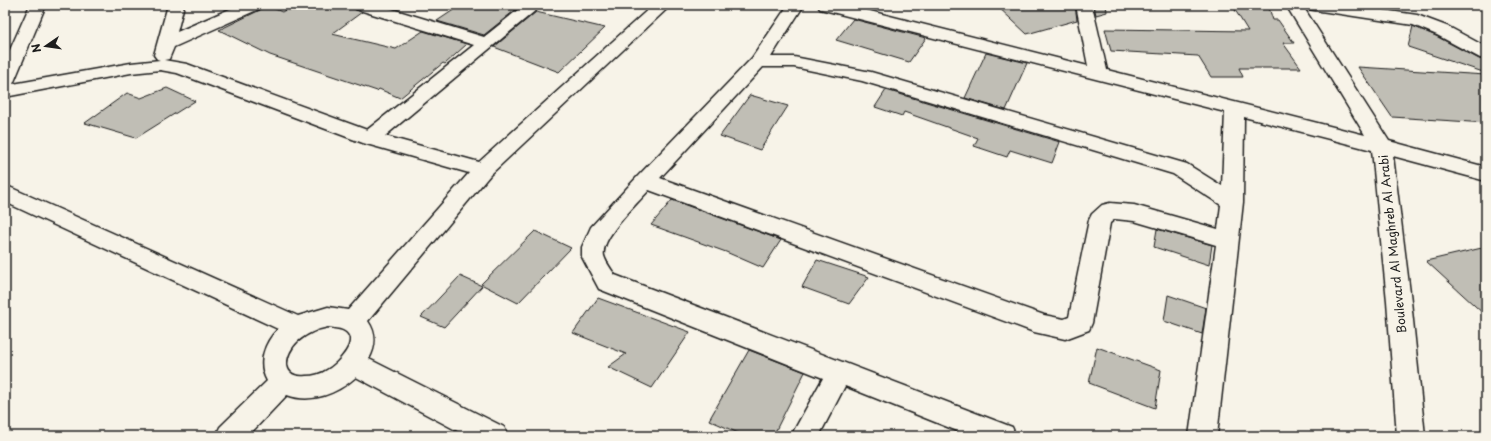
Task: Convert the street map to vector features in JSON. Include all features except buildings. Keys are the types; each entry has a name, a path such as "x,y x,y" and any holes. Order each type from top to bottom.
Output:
{"street":[{"path":"5,82 19,30 38,5"},
{"path":"160,65 176,5"},
{"path":"166,44 254,5"},
{"path":"362,5 487,43"},
{"path":"370,138 534,5"},
{"path":"353,321 483,170 663,5"},
{"path":"796,5 758,62 645,181 599,233 593,247 593,257 607,282 1002,436"},
{"path":"826,5 1382,146 1486,174"},
{"path":"1084,5 1099,74"},
{"name":"Boulevard Al Maghreb Al Arabi","path":"1294,5 1382,146 1410,436"},
{"path":"1314,5 1417,20 1443,31 1486,54"},
{"path":"758,62 794,62 865,76 1180,169 1232,202"},
{"path":"5,91 131,68 160,65 181,68 370,138 483,170"},
{"path":"1204,436 1232,202 1235,109"},
{"path":"645,181 1043,325 1065,329 1080,323 1100,220 1110,211 1134,213 1228,240"},
{"path":"5,192 298,327"},
{"path":"328,316 342,317 353,321 361,329 364,340 361,352 354,364 341,376 326,384 310,388 294,388 282,382 275,374 273,362 277,350 285,338 298,327 312,320 328,316"},
{"path":"354,364 494,436"},
{"path":"805,436 839,372"},
{"path":"230,436 282,382"}]}
